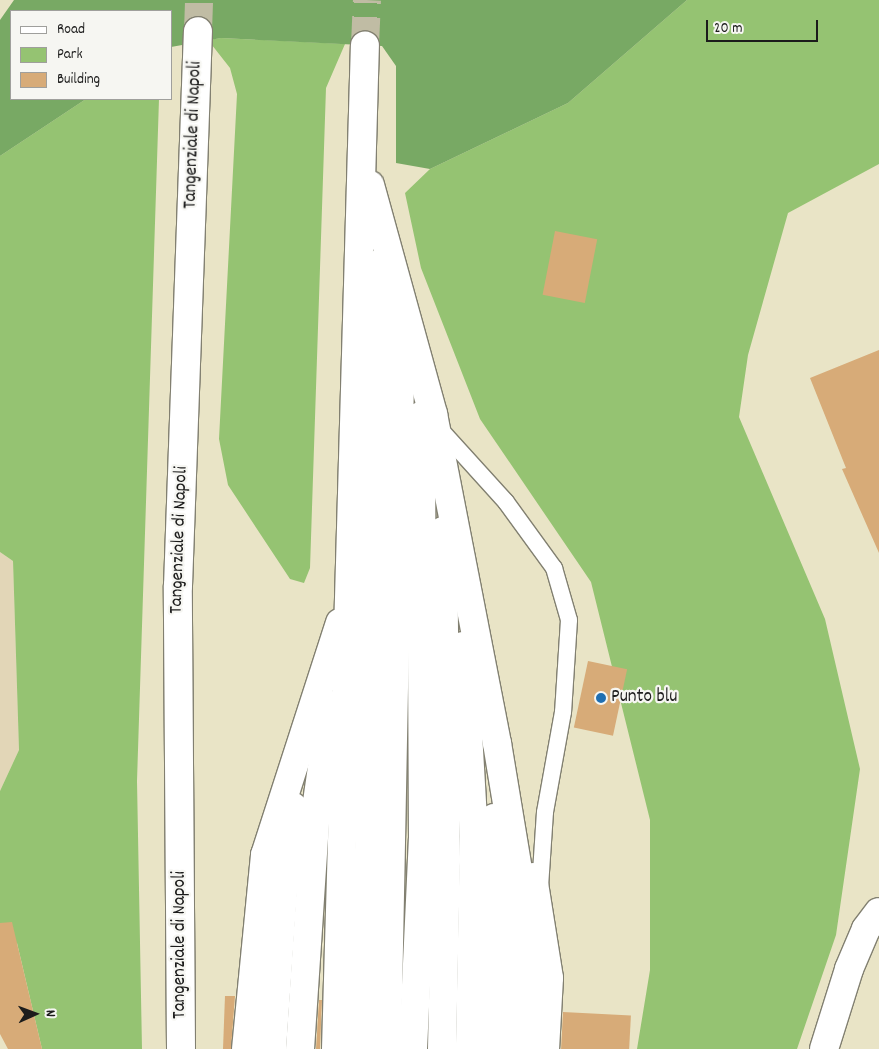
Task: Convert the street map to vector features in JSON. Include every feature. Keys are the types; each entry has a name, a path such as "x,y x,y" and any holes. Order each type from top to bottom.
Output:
{"main road":[{"name":"Tangenziale di Napoli","path":"182,1049 178,586 198,31"},
{"path":"336,1049 365,45"},
{"path":"362,157 436,424 497,742 521,888 523,984 519,1049"},
{"path":"361,1049 369,853 383,232"},
{"path":"387,1049 402,300"},
{"path":"413,1049 423,838 421,369"},
{"path":"442,456 446,860 442,1049"},
{"path":"458,542 474,836 470,1049"},
{"path":"246,1049 265,855 348,600"},
{"path":"300,1049 316,809 348,600"},
{"path":"478,648 496,842 498,973 494,1049"},
{"path":"272,1049 283,891 302,742"},
{"path":"497,742 539,897 549,978 545,1049"},
{"path":"824,1049 849,969 866,929 879,912"}],"lane":[{"path":"436,424 506,502 554,568 569,620 563,712 546,812 539,897"}],"shaded area":[{"path":"0,552 13,561 19,750 0,791"}],"green space":[{"path":"14,0 687,0 568,103 430,169 396,163 396,66 382,46 221,38 172,47 172,10 10,10 10,100 84,100 0,156 0,20"},
{"path":"687,0 879,0 879,164 788,213 748,355 739,417 825,619 860,769 836,935 797,1049 637,1049 650,970 650,820 591,582 480,419 421,268 405,193 430,169 568,103"},
{"path":"221,38 345,44 326,88 310,568 304,583 290,579 228,485 219,439 237,94 230,68 208,40"},
{"path":"84,100 159,100 137,781 142,1049 42,1049 17,943 0,948 0,791 19,750 13,561 0,552 0,156"}],"building":[{"path":"555,231 597,239 585,303 543,295"},
{"path":"879,350 879,553 842,469 846,468 810,378"},
{"name":"Punto blu","path":"588,661 627,669 613,736 574,728"},
{"path":"12,922 42,1049 8,1049 0,1034 0,923"},
{"path":"225,996 235,996 231,1049 223,1049"},
{"path":"319,1000 322,1000 320,1049 316,1049"},
{"path":"563,1012 631,1016 629,1049 561,1049"}],"tunnel":[{"path":"198,31 199,0"},
{"path":"365,45 367,0"}],"place":[{"name":"Punto blu","path":"601,698"}]}
